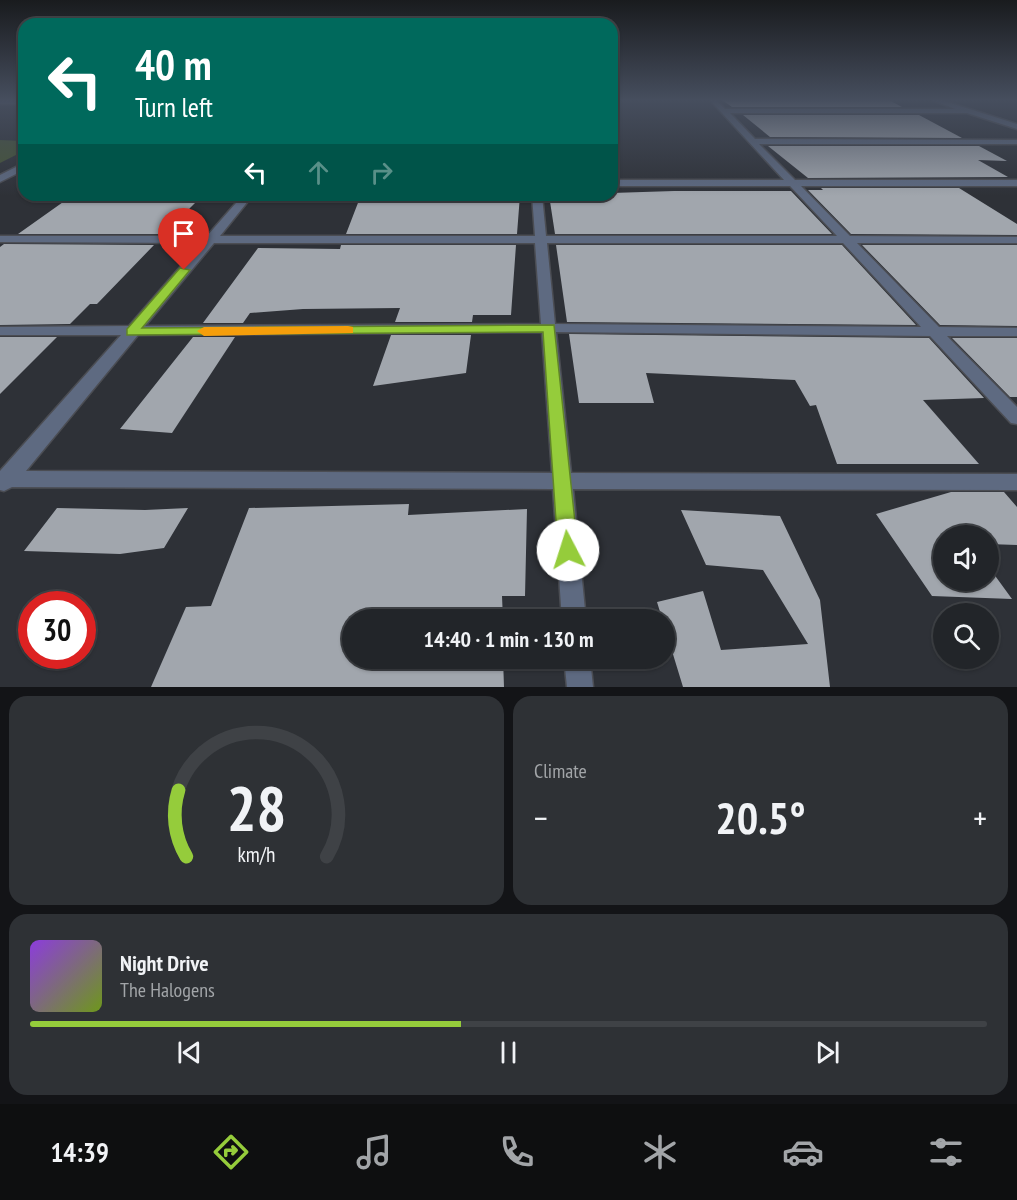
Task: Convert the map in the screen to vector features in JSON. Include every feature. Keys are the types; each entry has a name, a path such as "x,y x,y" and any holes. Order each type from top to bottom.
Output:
{"street":[{"path":"743,132 1017,418"},
{"path":"751,141 1017,142"},
{"path":"0,180 18,170"},
{"path":"0,180 18,181"},
{"path":"618,183 1017,183"},
{"path":"2,482 243,201"},
{"path":"538,201 573,609"},
{"path":"0,239 1017,240"},
{"path":"0,332 549,327 1017,332"},
{"path":"2,482 562,480 1017,482"},
{"path":"579,669 580,687"}],"green space":[{"path":"0,140 18,141 18,154 0,163"}],"building":[{"path":"764,132 951,132 962,138 770,137"},
{"path":"768,146 979,146 1007,161 978,160 1008,177 808,178"},
{"path":"821,188 959,188 1017,224 1017,235 851,234 808,190 823,190"},
{"path":"791,191 832,234 555,234 550,201 618,201 618,193"},
{"path":"65,201 197,201 164,234 18,234"},
{"path":"359,201 520,201 517,234 346,234"},
{"path":"4,244 154,245 97,304 90,304 70,324 0,325 0,247"},
{"path":"341,245 516,245 511,315 473,315 472,322 395,322 400,308 303,309 250,313 243,323 203,323 258,248 340,249"},
{"path":"556,245 842,245 916,325 567,322"},
{"path":"862,245 1017,245 1017,326 940,325"},
{"path":"569,334 929,338 984,398 923,400 979,464 837,464 816,405 810,406 795,380 646,373 654,403 579,403"},
{"path":"391,335 471,335 466,373 373,386"},
{"path":"0,337 57,337 0,394"},
{"path":"193,337 235,337 172,433 120,429"},
{"path":"952,338 1017,338 1017,397 1010,397"},
{"path":"951,492 1004,492 1017,507 1017,545 999,544 999,525 933,525 933,591 999,591 999,581 1012,599 932,596 876,514"},
{"path":"409,504 408,515 527,509 525,596 502,596 503,609 342,609 342,669 503,669 504,687 151,687 186,607 211,606 249,508"},
{"path":"57,508 145,510 188,508 164,548 120,554 24,551"},
{"path":"681,510 780,516 820,600 830,687 683,687 675,661 675,609 659,609 657,602 703,591 721,650 808,644 763,570 706,565"}],"slow traffic":[{"path":"204,331 348,330"}],"route":[{"path":"184,270 132,332 549,327 568,550"}]}
